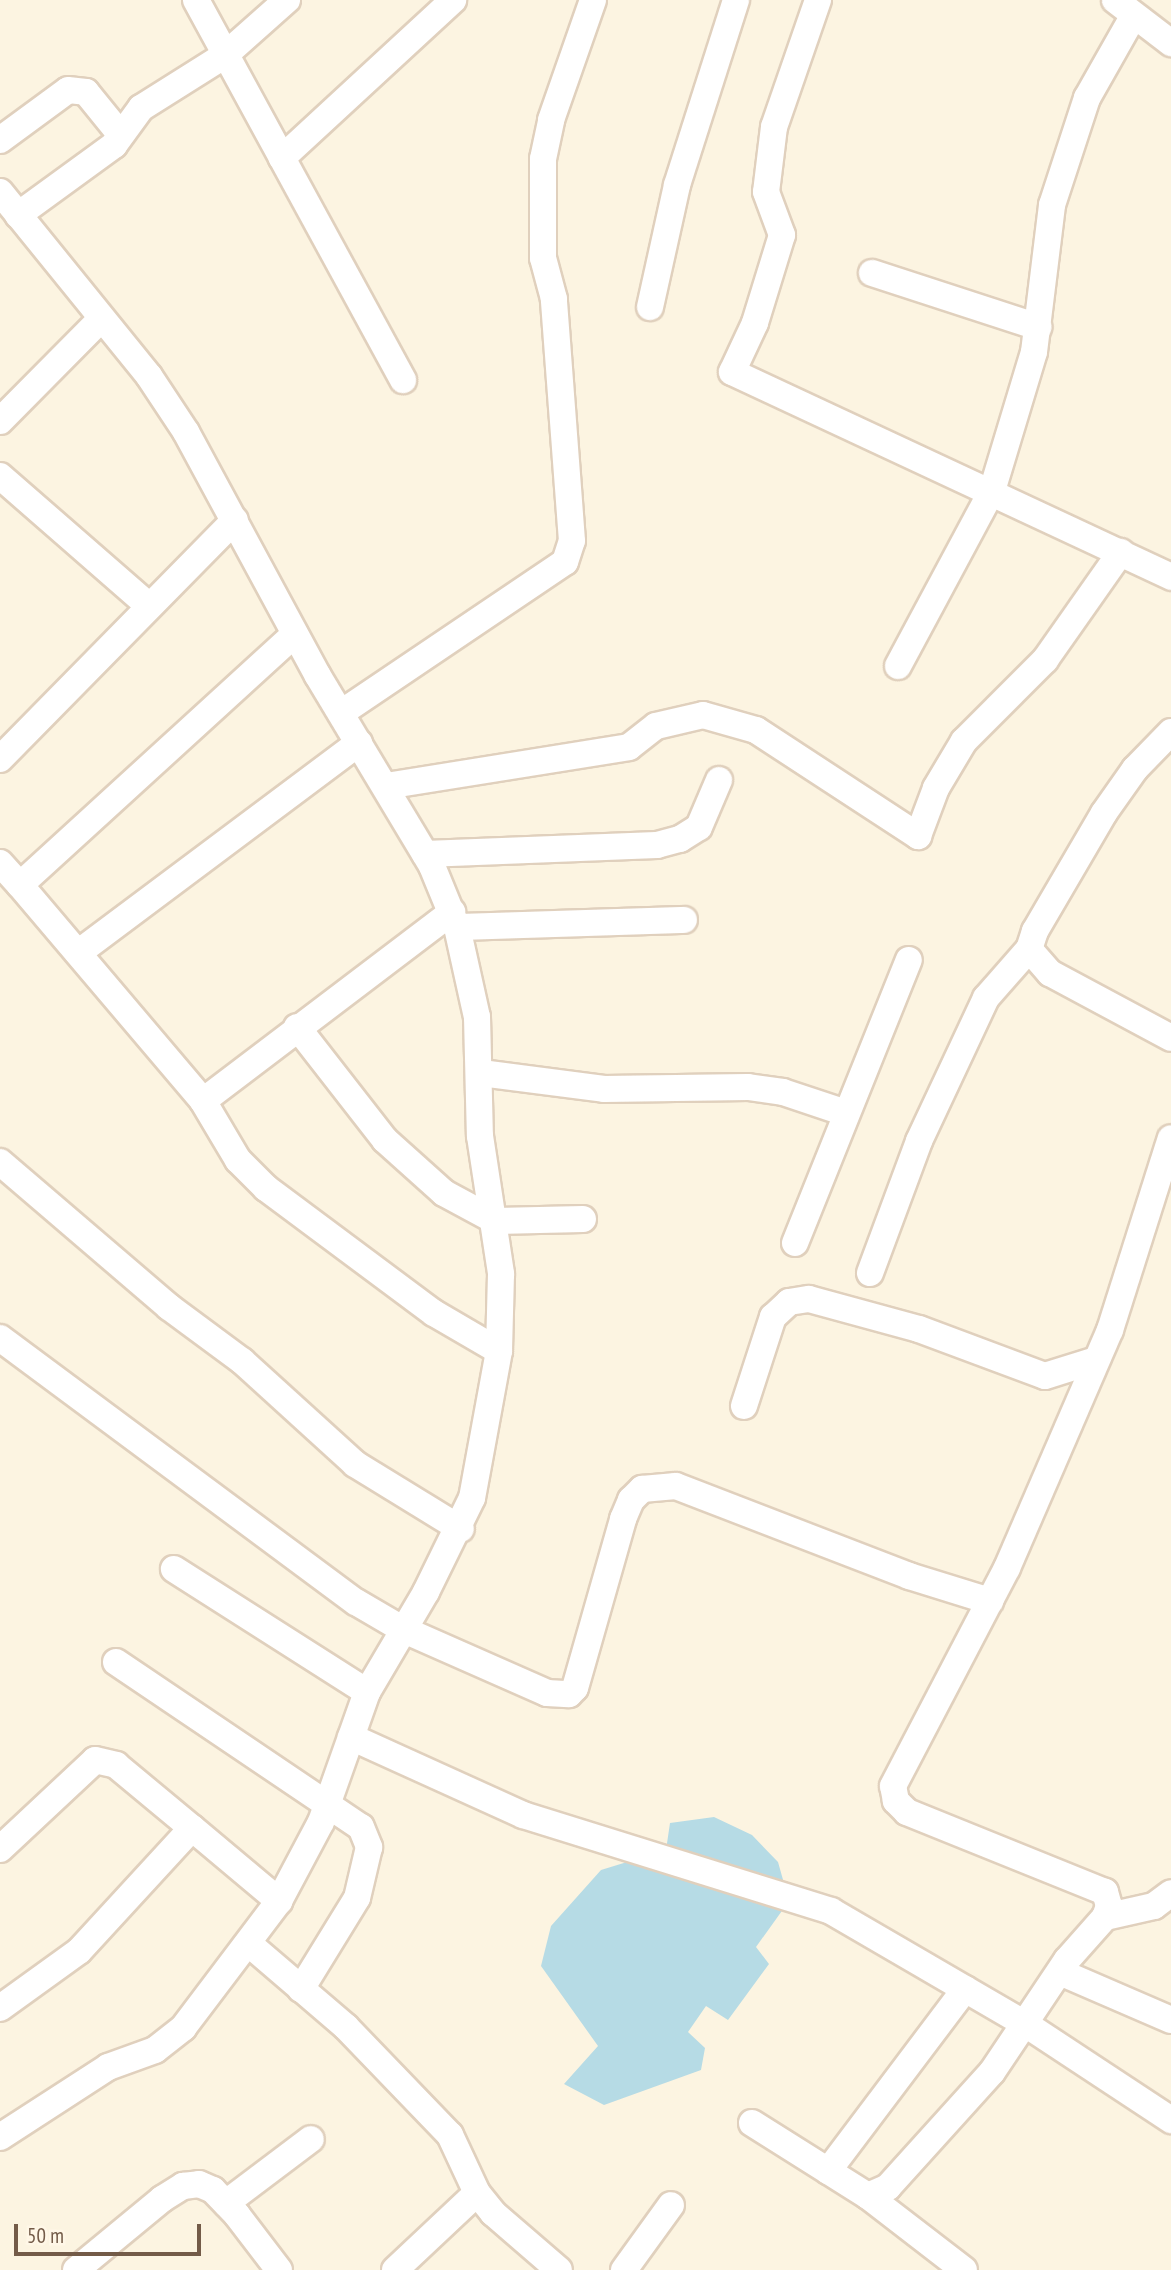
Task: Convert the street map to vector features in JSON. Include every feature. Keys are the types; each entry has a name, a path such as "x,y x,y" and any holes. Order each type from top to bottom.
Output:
{"street":[{"path":"196,0 403,380"},
{"path":"18,215 102,155 141,108 225,55 287,0"},
{"path":"282,158 453,0"},
{"path":"341,713 565,562 572,541 554,299 543,258 543,159 551,120 593,0"},
{"path":"650,307 677,185 736,0"},
{"path":"818,0 774,127 766,192 782,235 755,323 732,372 992,491 1171,577"},
{"path":"898,666 992,491 1027,379 1038,327 1052,205 1087,98 1124,7 1171,43"},
{"path":"0,140 68,90 86,92 121,135"},
{"path":"0,192 166,400 235,520 295,634 425,854 455,919 477,1017 481,1073 480,1136 496,1221 501,1274 499,1351 474,1487 461,1529 367,1692 328,1802 303,1862 248,1943 183,2028 155,2050 108,2067 0,2137"},
{"path":"872,273 1038,327"},
{"path":"0,421 100,320"},
{"path":"0,475 149,606"},
{"path":"0,759 235,520"},
{"path":"386,786 629,747 656,726 703,715 756,730 918,836 936,788 964,741 1030,678 1121,552"},
{"path":"20,885 295,634"},
{"path":"870,1273 919,1141 986,998 1029,949 1034,931 1104,813 1135,769 1171,732"},
{"path":"78,953 359,743"},
{"path":"425,854 657,845 680,839 699,827 719,780"},
{"path":"0,863 203,1101 238,1160 266,1188 434,1312 499,1351"},
{"path":"203,1101 297,1027 455,919 684,920"},
{"path":"1029,949 1050,973 1171,1038"},
{"path":"795,1243 909,960"},
{"path":"297,1027 385,1140 419,1174 496,1221 583,1219"},
{"path":"481,1073 604,1089 748,1087 783,1092 846,1113"},
{"path":"868,2196 888,2186 992,2072 1027,2025 1060,1972 1105,1917 1109,1906 1105,1892 1084,1881 934,1824 896,1801 893,1786 990,1601 1125,1293 1171,1138"},
{"path":"0,1162 170,1307 252,1369 355,1464 461,1529"},
{"path":"744,1406 773,1317 789,1302 809,1299 919,1329 1045,1376 1096,1360"},
{"path":"0,1338 265,1539 402,1629 547,1693 569,1694 581,1674 631,1500 642,1489 676,1486 909,1576 990,1601"},
{"path":"174,1569 367,1692"},
{"path":"116,1662 328,1802 361,1828 369,1847 367,1867 340,1931 301,1989"},
{"path":"351,1737 523,1815 813,1903 1027,2025 1171,2120"},
{"path":"0,1849 95,1760 116,1765 279,1900"},
{"path":"0,2008 79,1951 192,1828"},
{"path":"1105,1917 1154,1906 1171,1893"},
{"path":"248,1943 346,2027 450,2135 477,2193 493,2213 559,2270"},
{"path":"1060,1972 1171,2020"},
{"path":"828,2171 965,1989"},
{"path":"752,2123 868,2196 964,2270"},
{"path":"226,2203 310,2139"},
{"path":"76,2270 183,2186 199,2184 226,2203 279,2270"},
{"path":"395,2270 477,2193"},
{"path":"624,2270 671,2206"}],"water":[{"path":"714,1817 752,1835 778,1862 789,1901 756,1947 769,1964 728,2020 706,2006 688,2032 705,2048 701,2070 604,2105 564,2084 598,2046 541,1966 551,1926 601,1870 666,1850 670,1823"}]}
